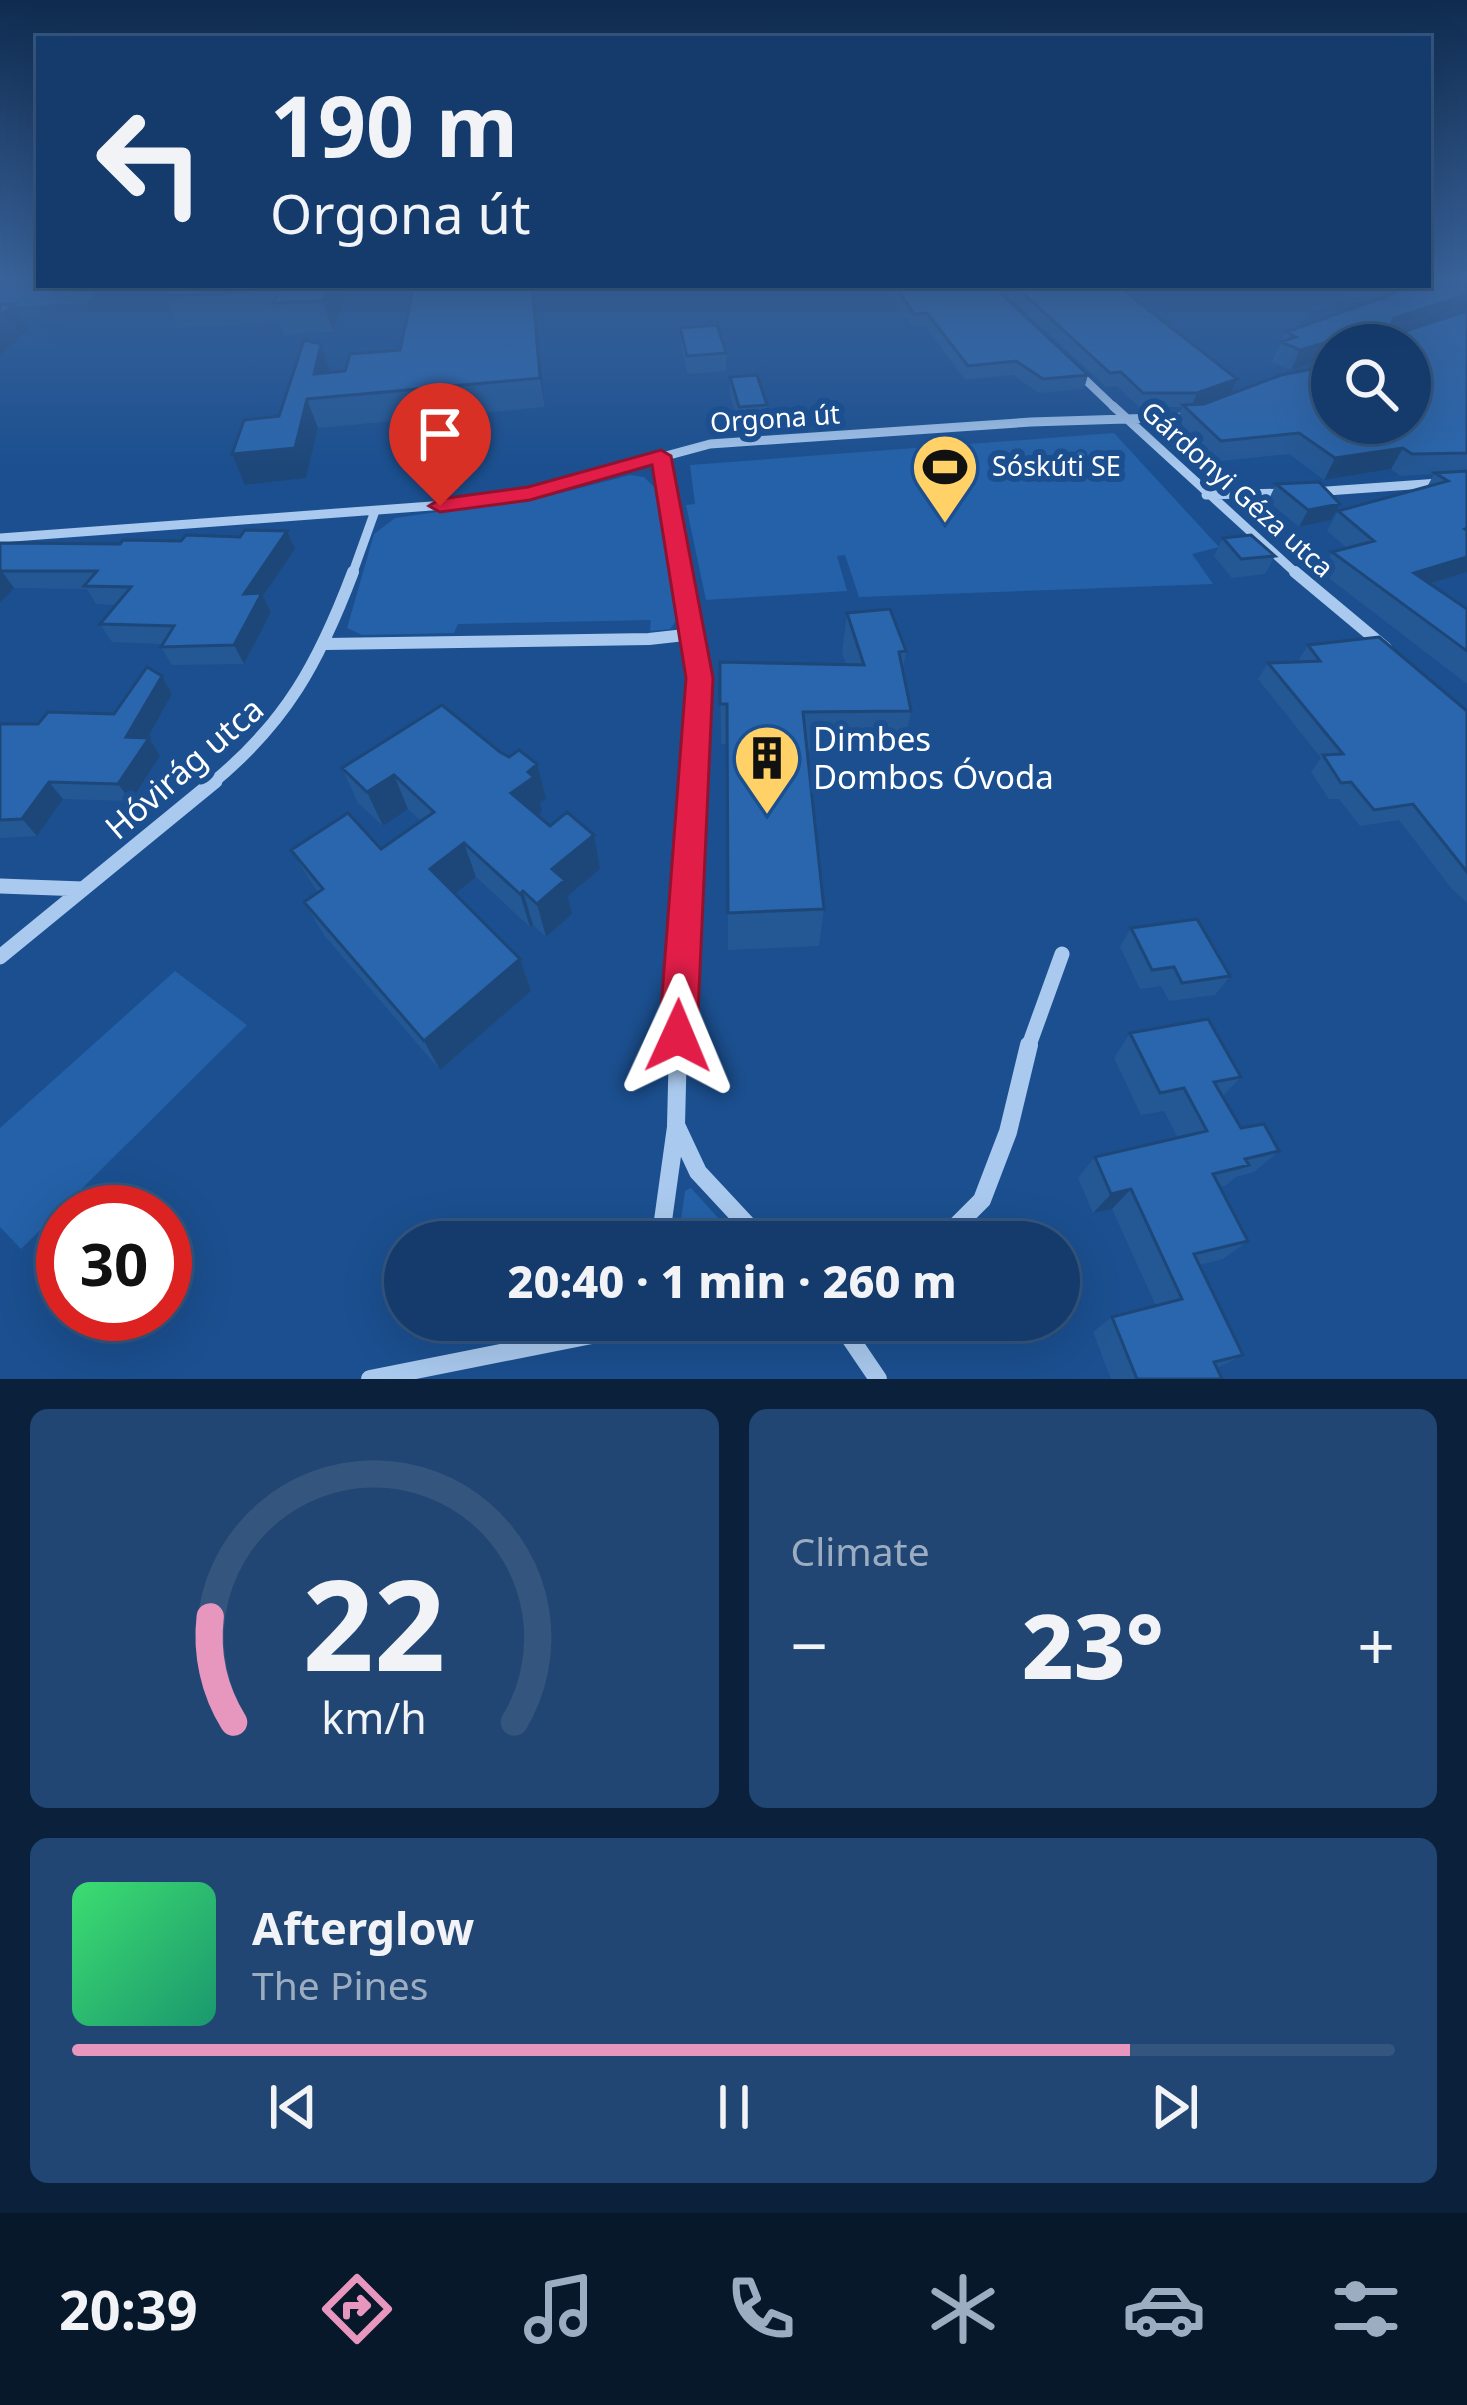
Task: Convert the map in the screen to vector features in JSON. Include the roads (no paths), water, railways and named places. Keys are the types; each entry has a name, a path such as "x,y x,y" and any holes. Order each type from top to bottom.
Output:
{"street":[{"name":"Gárdonyi Géza utca","path":"1070,364 1205,495 1393,653"},
{"name":"Orgona út","path":"0,538 375,511 530,494 710,444 1193,416"},
{"path":"661,456 699,678 679,975 676,1125 662,1221"},
{"path":"1205,495 1467,482"},
{"name":"Hóvirág utca","path":"0,957 256,748 286,716 326,644 375,511"},
{"path":"326,644 649,639 694,634"},
{"path":"0,886 84,890"},
{"path":"961,1221 982,1200 1008,1132 1022,1064 1062,954"},
{"path":"676,1125 698,1172 744,1221"},
{"path":"370,1379 556,1341"},
{"path":"852,1341 878,1379"}],"place":[{"name":"Sóskúti SE","path":"945,526"},
{"name":"Dimbes Dombos Óvoda","path":"767,817"}]}
